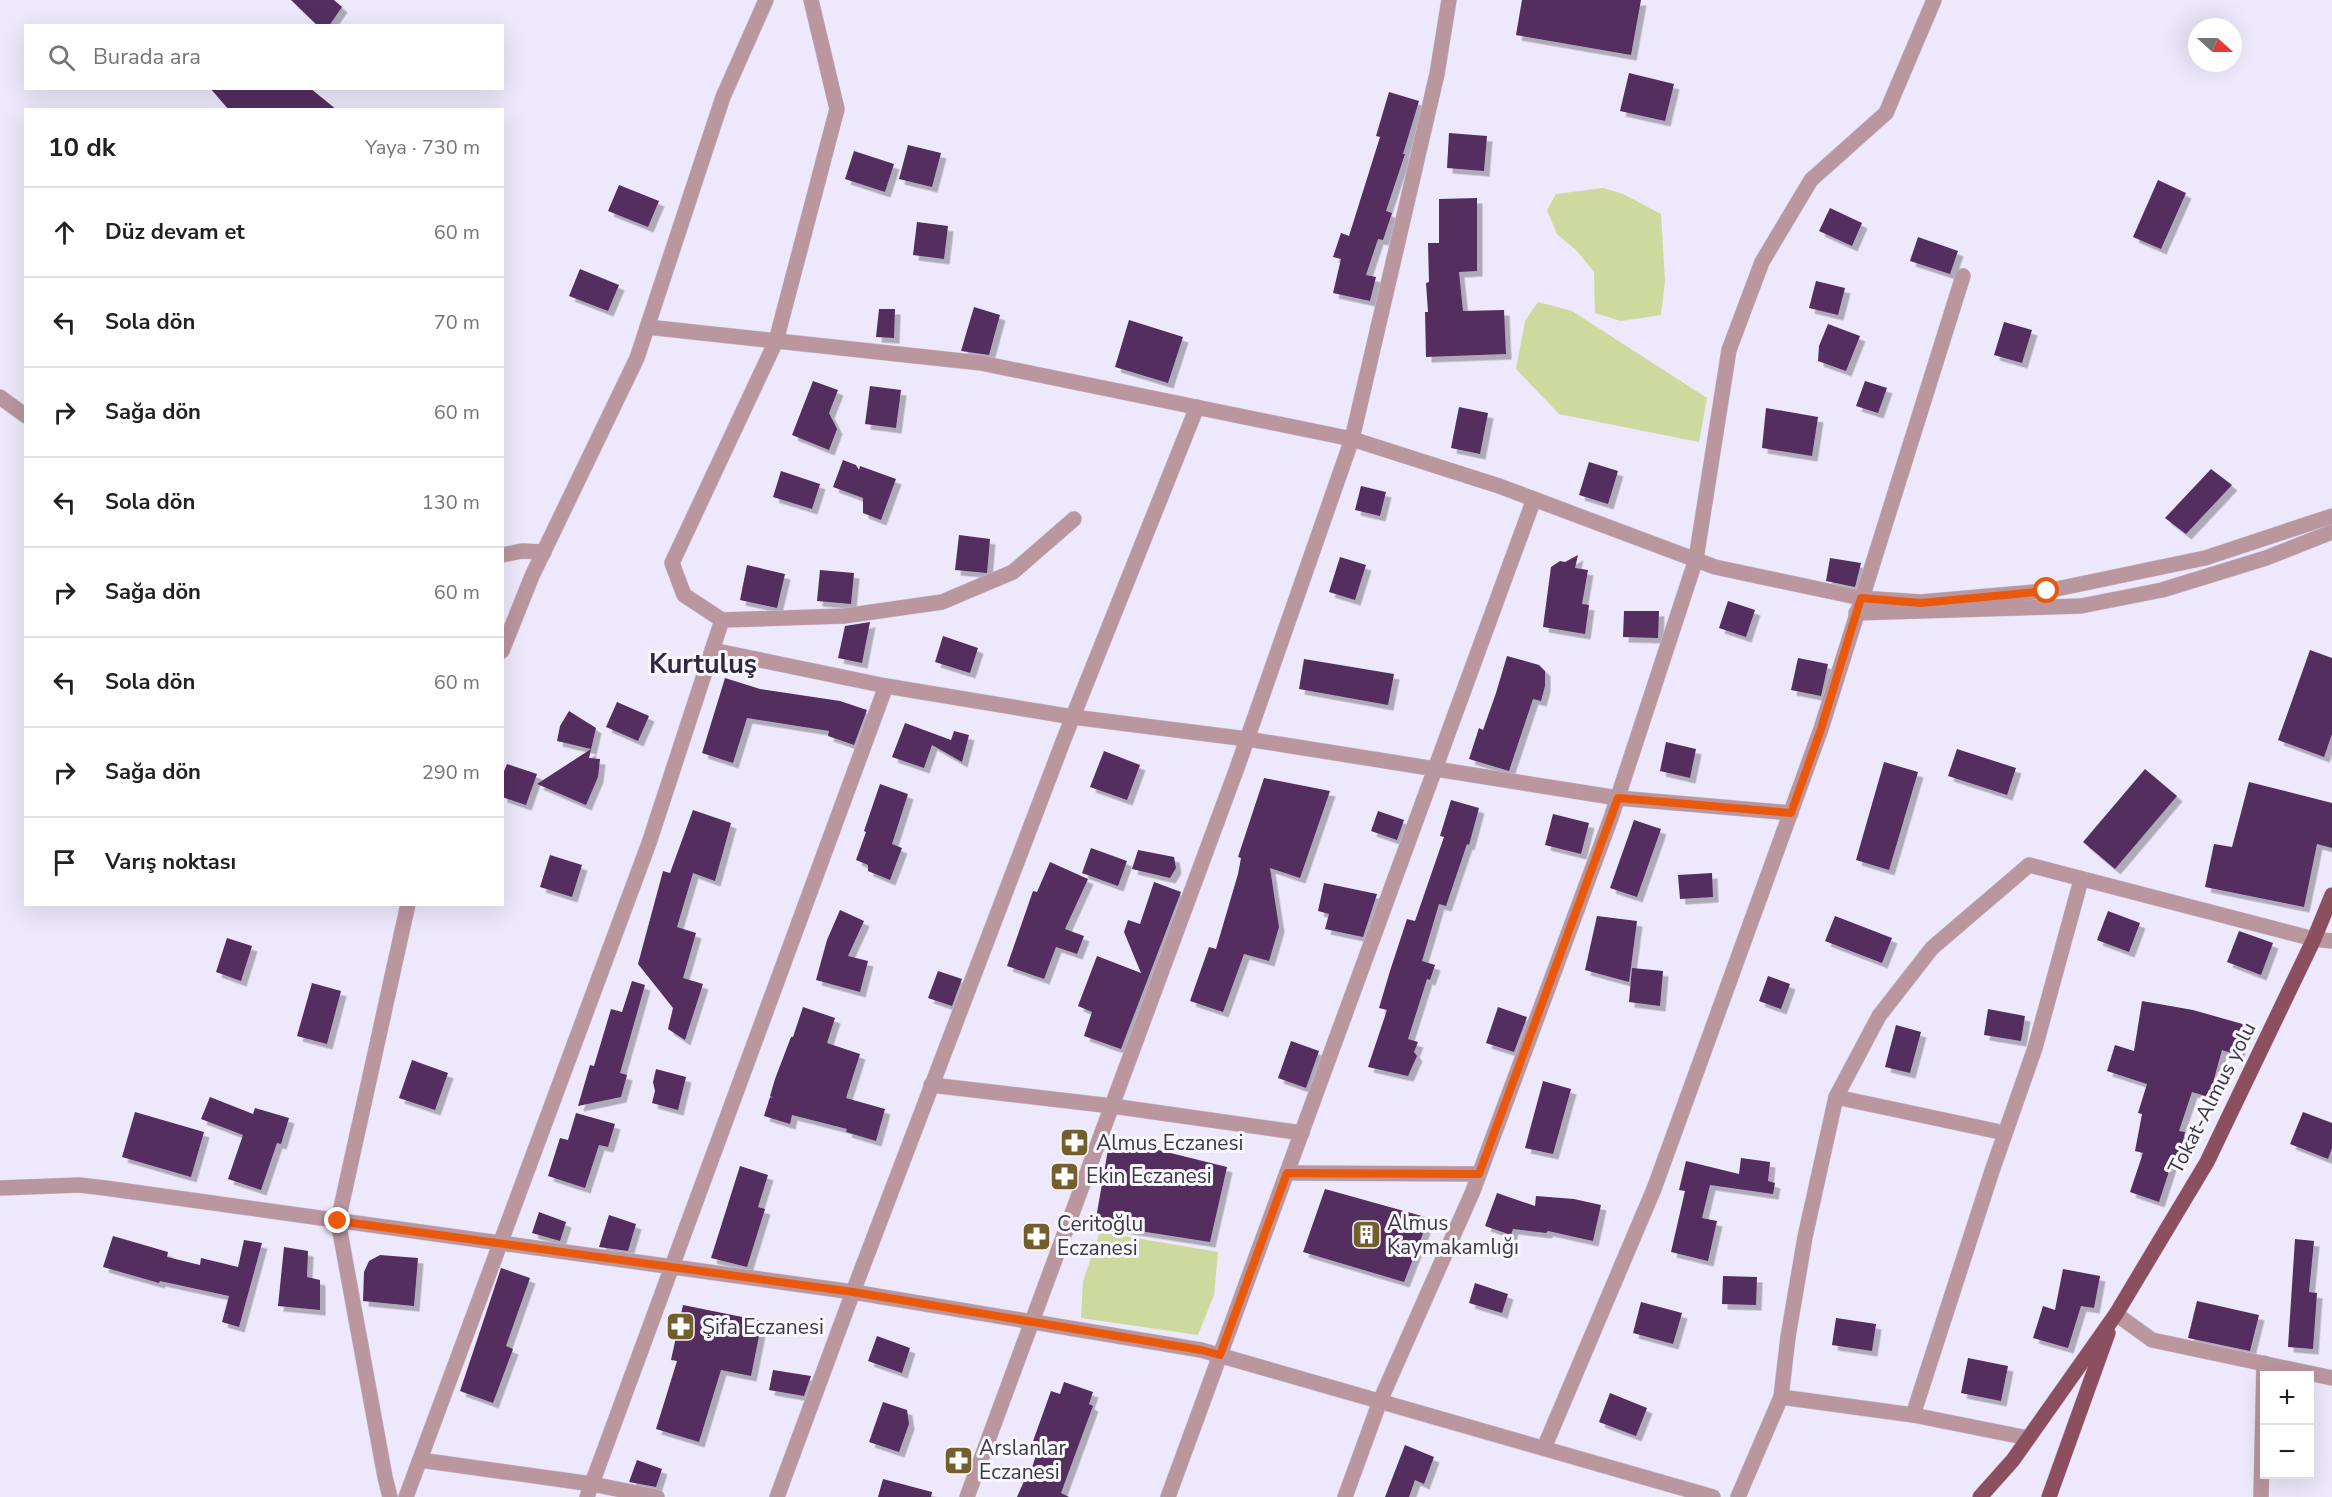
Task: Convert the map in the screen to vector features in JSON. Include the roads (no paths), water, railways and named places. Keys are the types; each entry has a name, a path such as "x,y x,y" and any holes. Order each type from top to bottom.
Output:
{"main road":[{"name":"Tokat-Almus yolu","path":"1980,1497 2013,1460 2116,1314 2206,1161 2314,939 2332,895"},
{"name":"Tokat-Almus yolu","path":"2049,1497 2116,1314"}],"street":[{"path":"504,646 543,552 637,358 723,97 766,0"},
{"path":"811,0 837,110 776,341 672,563 684,595 722,620 844,616 942,602 1013,572 1074,519"},
{"path":"967,1497 1247,739 1352,439 1437,74 1449,0"},
{"path":"1346,1497 1380,1401 1479,1174 1618,798 1696,559 1729,350 1762,262 1810,180 1886,113 1934,0"},
{"path":"1544,1448 1654,1189 1791,813 1821,729 1963,276"},
{"path":"647,327 981,363 1352,439 1534,499 1715,567 1861,598 1921,603 2047,591 2205,558 2332,516"},
{"path":"0,397 24,415"},
{"path":"777,1497 1073,717 1197,408"},
{"path":"1168,1497 1534,499"},
{"path":"1856,613 2080,606 2162,590 2266,558 2332,532"},
{"path":"504,555 522,551 543,552"},
{"path":"406,1497 649,843 722,620"},
{"path":"712,650 886,686 1073,717 1247,739 1618,798 1791,813"},
{"path":"590,1490 886,686"},
{"path":"1738,1497 1781,1397 1788,1337 1805,1237 1836,1097 1879,1016 1932,948 2029,865 2314,939 2332,941"},
{"path":"1913,1415 2035,1048 2081,880"},
{"path":"390,1497 338,1221 408,906"},
{"path":"932,1085 1112,1106 1302,1133"},
{"path":"1836,1097 2005,1133"},
{"path":"1287,1173 1479,1174"},
{"path":"0,1188 79,1185 853,1292 1201,1350 1713,1497"},
{"path":"2116,1314 2152,1340 2332,1378"},
{"path":"2261,1497 2264,1363"},
{"path":"1781,1397 1913,1415 2028,1438"},
{"path":"420,1460 590,1490 657,1497"}],"place":[{"name":"Almus Eczanesi","path":"1075,1143"},
{"name":"Ekin Eczanesi","path":"1065,1176"},
{"name":"Almus Kaymakamlığı","path":"1366,1235"},
{"name":"Ceritoğlu Eczanesi","path":"1036,1236"},
{"name":"Şifa Eczanesi","path":"681,1327"},
{"name":"Arslanlar Eczanesi","path":"958,1460"}],"district":[{"name":"Kurtuluş","path":"703,664"}]}
